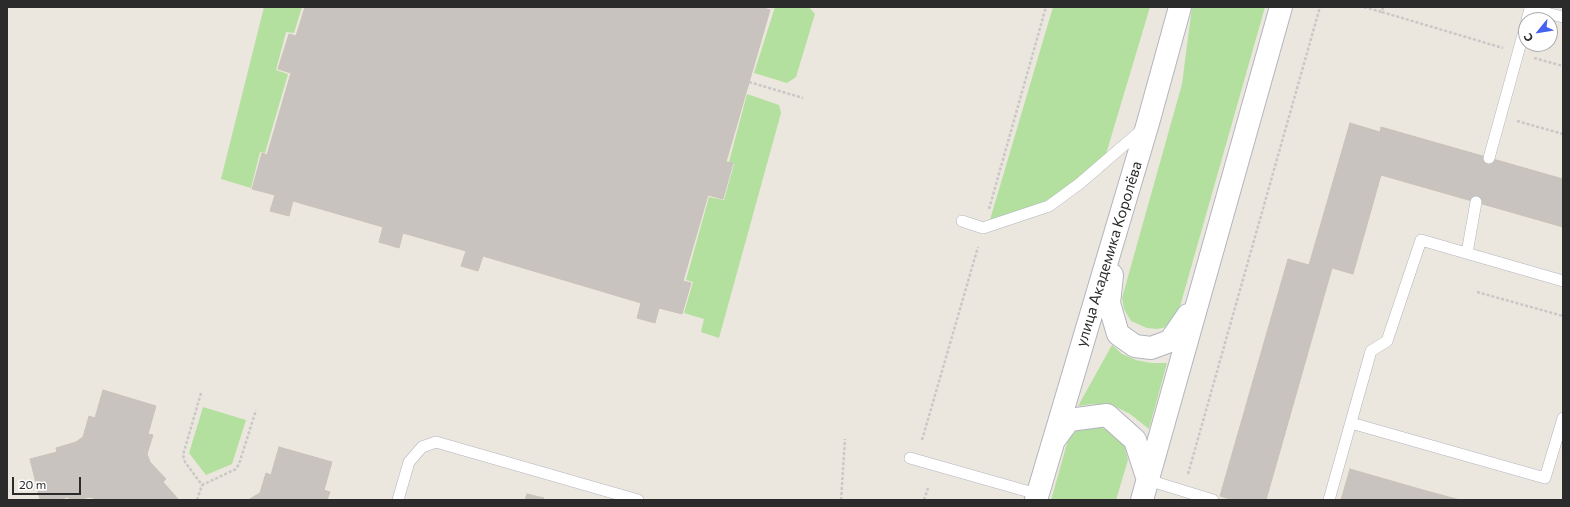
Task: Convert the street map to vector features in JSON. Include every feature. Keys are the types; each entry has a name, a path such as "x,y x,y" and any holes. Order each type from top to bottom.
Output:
{"street":[{"name":"улица Академика Королёва","path":"1037,497 1148,123 1180,7"},
{"path":"1145,490 1281,7"},
{"path":"1117,228 1109,303 1118,334 1135,346 1151,348 1170,341 1197,302"},
{"path":"1054,440 1069,420 1107,415 1135,440 1145,490"}],"lane":[{"path":"1529,12 1530,9 1542,12"},
{"path":"1489,158 1518,53"},
{"path":"962,221 983,228 1017,218 1049,206 1079,184 1148,123"},
{"path":"1466,253 1476,202"},
{"path":"1329,500 1371,351 1387,341 1420,240 1563,280"},
{"path":"1351,423 1545,478 1563,418"},
{"path":"398,500 409,462 422,448 436,442 638,500"},
{"path":"910,458 1037,497"},
{"path":"1145,490 1183,491 1214,500"}],"path":[{"path":"988,211 1046,7"},
{"path":"1183,491 1320,7"},
{"path":"1364,7 1563,66"},
{"path":"1378,7 1382,12"},
{"path":"1382,12 1383,7"},
{"path":"749,82 803,98"},
{"path":"1500,116 1563,134"},
{"path":"922,440 978,247"},
{"path":"1477,292 1563,316"},
{"path":"200,393 182,455 185,462 202,485"},
{"path":"197,500 202,485 236,469 240,464 256,410"},
{"path":"841,500 845,439"},
{"path":"924,500 928,488"}],"green space":[{"path":"264,7 302,7 294,33 286,32 276,70 288,74 265,153 260,152 251,188 221,179"},
{"path":"775,7 809,7 815,14 796,77 787,83 754,73"},
{"path":"1053,7 1150,7 1106,154 1077,181 1049,202 989,223"},
{"path":"1192,7 1265,7 1179,310 1167,327 1157,329 1147,328 1131,321 1124,309 1122,298 1182,84"},
{"path":"747,94 779,105 781,113 719,338 701,332 704,319 684,313 693,282 686,280 709,197 724,200 734,164 729,162"},
{"path":"1112,345 1122,354 1136,360 1151,363 1167,363 1149,429 1130,414 1112,405 1093,404 1078,406"},
{"path":"203,407 246,420 232,464 206,475 189,453"},
{"path":"1089,427 1100,427 1109,431 1118,437 1125,447 1128,460 1116,500 1051,500 1068,440 1076,431"}],"building":[{"path":"305,7 760,7 770,10 726,162 733,163 723,199 708,195 683,281 691,283 682,314 659,308 655,323 637,318 641,303 483,256 478,271 461,266 466,251 403,233 399,248 379,242 383,227 293,201 289,216 270,211 275,195 252,189 262,153 267,155 291,73 278,69 289,34 296,36"},
{"path":"1350,123 1380,132 1381,127 1563,179 1563,227 1381,175 1353,274 1332,268 1266,500 1233,500 1220,496 1288,259 1309,265"},
{"path":"103,390 156,406 148,434 153,435 147,454 150,462 166,479 163,482 179,500 99,500 90,497 69,500 69,497 56,500 40,500 30,459 57,452 56,448 76,442 83,437 89,416 95,418"},
{"path":"279,447 332,462 324,490 330,492 327,500 248,500 260,493 266,473 271,475"},
{"path":"1350,469 1423,490 1460,500 1341,500"},
{"path":"527,494 544,498 543,500 525,500"}]}
